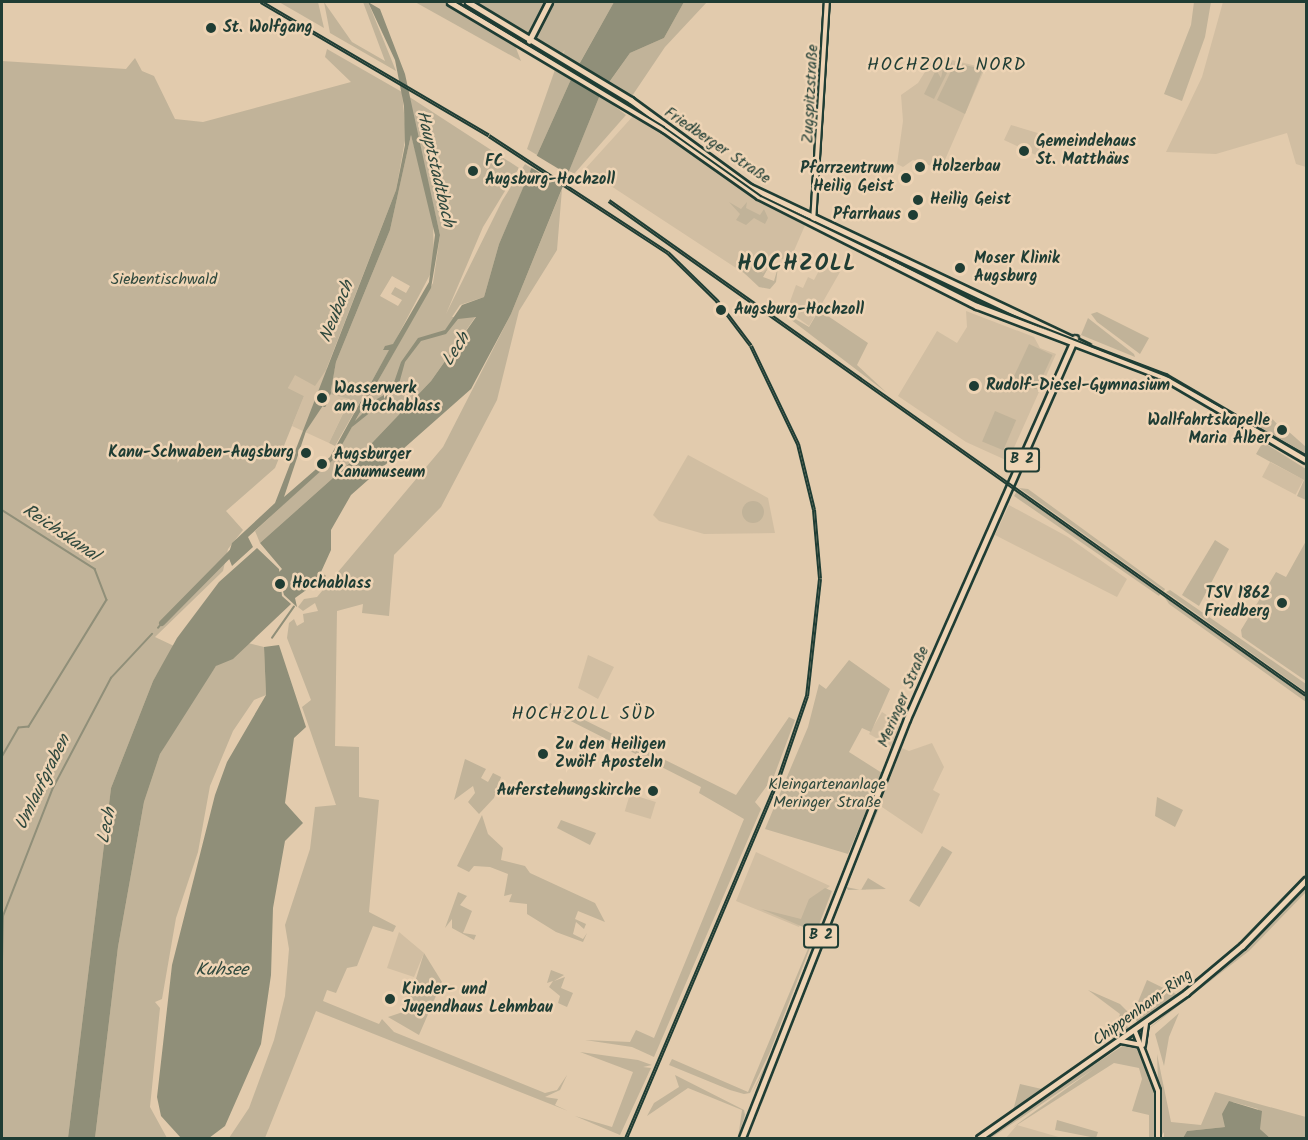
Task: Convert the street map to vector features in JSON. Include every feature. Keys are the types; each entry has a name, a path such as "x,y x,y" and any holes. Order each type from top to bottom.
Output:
{"main road":[{"name":"Friedberger Straße","path":"450,2 528,49 618,92 750,187 816,214 957,286 1074,341 1164,377 1306,460"},
{"name":"Friedberger Straße","path":"468,2 529,40 613,100 664,129 724,176 954,292 1074,341"},
{"path":"528,49 529,40 549,2"},
{"name":"Meringer Straße","path":"742,1138 907,719 1074,341"},
{"name":"Chippenham-Ring","path":"979,1138 1146,1023 1242,946 1306,880"}],"street":[{"name":"Zugspitzstraße","path":"813,222 816,214 827,2"},
{"path":"1143,1046 1146,1023"},
{"path":"1135,1031 1143,1046 1158,1091 1158,1138"},
{"path":"1121,1041 1143,1046"}],"shaded area":[{"path":"1223,2 1306,2 1306,167 1296,164 1287,133 1216,154 1166,152 1202,77"},
{"path":"935,56 985,68 941,169 913,160 903,167 897,164 903,121 901,95 918,83"},
{"path":"634,115 740,188 806,223 790,260 774,258 759,283 585,169"},
{"path":"1011,125 1041,134 1038,156 1004,140"},
{"path":"823,263 840,272 809,326 787,310 796,285 803,288 808,277 814,280"},
{"name":"Rudolf-Diesel-Gymnasium","path":"966,311 1034,337 1040,348 1056,354 1008,461 966,442 898,396 937,331 957,343 967,327"},
{"path":"322,368 361,375 329,443 292,426 304,396 288,388 294,375"},
{"path":"688,455 768,498 775,533 704,534 659,521 653,515"},
{"path":"1270,462 1304,480 1296,495 1262,477"},
{"path":"1009,505 1068,537 1127,579 1117,597 995,535"},
{"path":"588,655 614,667 598,699 578,688"},
{"path":"882,712 902,725 892,747 869,734"},
{"path":"932,743 944,767 933,790 940,794 922,834 876,803 899,747 909,751"},
{"path":"630,794 656,802 651,819 625,811"},
{"path":"756,852 830,886 810,902 799,927 736,901"},
{"path":"399,932 424,953 414,977 387,968"},
{"path":"1017,1125 1062,1138 1006,1138"}],"green space":[{"path":"279,2 318,2 324,28"},
{"path":"324,2 352,42 385,61 363,2 368,2 396,71 330,33"},
{"path":"415,2 447,2 514,43 521,61"},
{"path":"472,2 614,2 578,66 562,56 565,50 560,56"},
{"path":"684,2 707,2 665,47 632,96 608,84 630,53 664,38"},
{"path":"1194,2 1211,2 1205,37 1182,101 1164,94 1191,25"},
{"name":"Siebentischwald","path":"327,49 402,92 406,135 396,190 326,370 315,386 295,375 288,388 304,396 275,468 226,511 243,530 228,549 223,571 155,637 174,646 153,681 111,788 68,1138 2,1138 2,61 126,69 135,58 142,71 154,76 175,119 203,122 351,82 325,57"},
{"path":"945,59 952,63 934,99 924,94 936,70 941,78"},
{"path":"955,63 983,69 965,114 937,100"},
{"path":"556,67 572,77 537,155 527,149"},
{"path":"600,95 626,115 574,174 569,171"},
{"path":"408,96 519,168 483,227 446,314 502,201 525,164 532,168 499,244 484,297 460,305 452,317 476,316 431,381 370,445 260,543 255,531 338,454 345,458 353,450 340,448 433,283 440,235"},
{"path":"411,135 433,218 434,267 393,345 383,349 390,349 335,446 329,443 350,399 330,394 336,362 390,230","holes":["392,276 410,286 406,293 395,287 391,294 402,300 398,306 380,296"]},
{"path":"562,189 557,250 519,311 497,400 441,507 394,555 389,616 362,613 363,604 337,611 335,746 359,747 359,797 379,800 369,912 396,926 393,932 373,926 357,966 347,968 336,993 327,990 323,1001 379,1024 382,1019 394,1032 545,1093 557,1090 567,1075 560,1090 545,1097 558,1099 555,1105 568,1111 316,1011 265,1138 229,1138 249,1108 274,1040 285,996 289,949 285,925 310,849 315,807 336,805 302,707 311,700 287,638 289,623 294,619 297,626 304,622 303,614 318,611 315,603 303,611 298,607 304,599 317,597 443,447 511,314"},
{"path":"729,202 741,209 747,202 746,208 760,215 764,209 768,218 765,224 754,218 746,225 736,220 740,214"},
{"path":"758,252 763,256 755,268 763,273 768,268 763,277 774,281 778,267 776,282 770,289 759,287 742,271"},
{"path":"773,306 809,327 819,310 868,343 857,365 887,393"},
{"path":"1097,312 1149,338 1140,354 1097,322 1091,314"},
{"path":"1088,318 1134,354 1135,357 1081,335"},
{"path":"1029,344 1053,355 1037,389 1013,378"},
{"path":"995,411 1016,420 1003,450 982,441"},
{"path":"1266,412 1277,424 1274,430 1285,435 1288,431 1306,447 1306,458 1243,422 1258,426"},
{"path":"1263,442 1306,469 1306,500 1297,496 1304,480 1256,454"},
{"path":"1019,488 1028,489 1165,589 1164,591"},
{"path":"1017,491 1161,593 1159,596 1014,496"},
{"path":"753,501 761,504 764,512 761,520 753,523 745,520 742,512 745,504"},
{"path":"1215,540 1229,549 1199,606 1182,595"},
{"name":"TSV 1862 Friedberg","path":"1306,541 1306,681 1242,637 1241,630 1276,572 1286,577"},
{"path":"1170,590 1306,684 1306,692 1166,592"},
{"path":"1163,595 1306,696 1306,702 1169,604"},
{"path":"248,643 264,647 266,695 254,700 233,731 210,786 198,852 176,918 162,999 155,1002 160,1008 150,1107 167,1138 95,1138 118,947 144,802 160,754 188,705 216,666"},
{"name":"Kleingartenanlage Meringer Straße","path":"849,660 890,689 871,732 862,728 849,752 882,773 848,854 765,829 808,727 819,684 826,689"},
{"path":"550,703 736,795 789,717 795,720 774,776 755,802 761,809 654,1057 632,1047 585,1040 630,1042 636,1030 654,1038 744,819 699,793 701,787 547,709"},
{"path":"465,759 486,769 481,778 488,782 493,773 501,777 494,798 479,814 468,802 475,793 473,786 454,800"},
{"path":"1157,797 1183,810 1175,827 1155,816"},
{"path":"876,803 880,806 846,887 844,884"},
{"path":"482,815 488,834 503,848 501,860 525,866 530,873 595,903 605,922 578,911 575,919 586,924 584,929 576,922 573,934 583,939 587,933 583,942 556,932 527,914 527,904 509,902 512,894 504,896 508,874 490,867 474,866 469,872 457,866"},
{"path":"561,820 596,833 590,845 557,828"},
{"path":"942,846 952,852 919,907 909,901"},
{"path":"868,878 886,889 861,890"},
{"path":"1306,883 1306,892 1249,951 1146,1031 1250,941"},
{"path":"825,888 832,891 769,1054 750,1093 744,1094 730,1090 669,1065 672,1059 748,1092 815,932 761,909 801,919 809,899"},
{"path":"458,892 467,896 460,905 472,911 463,933 476,935 474,940 452,928 452,919 445,928"},
{"path":"834,892 771,1058 752,1093 771,1053"},
{"path":"823,936 827,936 761,1106 769,1074"},
{"path":"424,953 442,982 419,1035 388,1017 406,1011"},
{"path":"551,970 564,975 554,981 565,977 561,988 573,993 567,1007 558,1003 560,996 549,987 553,981 547,983"},
{"path":"1147,980 1178,995 1138,1024 1133,1014"},
{"path":"1088,990 1120,1004 1128,1012 1124,1021 1129,1029 1111,1042 1120,1014"},
{"path":"1179,1013 1169,1037 1164,1066 1155,1034"},
{"path":"1127,1043 1139,1045 1154,1079 1156,1138 1149,1138 1149,1115 1132,1111 1142,1079 1139,1068 1114,1063 1012,1128 1095,1068 991,1138 983,1138"},
{"path":"580,1052 638,1060 652,1065 643,1067 651,1068 620,1135 575,1116 612,1127 633,1072"},
{"path":"1157,1054 1171,1122 1201,1125 1215,1092 1306,1117 1306,1138 1270,1138 1260,1129 1258,1109 1233,1102 1225,1127 1187,1131 1183,1138 1164,1138 1164,1132 1160,1138"},
{"path":"675,1075 744,1110 745,1115 738,1138 742,1110 688,1088 647,1116 654,1103 679,1087"},
{"path":"1020,1084 1046,1090 1011,1114 1014,1107"},
{"path":"1057,1120 1098,1132 1096,1138 1055,1130"}],"water":[{"name":"Lech","path":"368,2 380,9 405,74 440,235 431,288 355,421 377,399 391,391 401,362 418,338 445,330 462,305 484,297 499,244 537,155 572,77 614,2 684,2 664,38 630,53 600,95 511,314 471,389 351,495 331,530 331,550 321,572 326,576 295,598 297,607 284,595 278,573 282,569 260,543 370,445 431,381 476,317 458,319 446,334 421,341 405,362 397,391 352,427 334,459 248,537 253,547 232,566 228,556 232,543 275,503 396,190 405,145 404,106 395,60","holes":["411,135 435,235 429,282 393,344 385,346 383,350 389,350 330,457 284,497 306,431 330,395 336,362 390,230"]},
{"name":"Lech","path":"257,548 279,569 282,596 291,604 233,659 216,666 160,754 144,802 118,947 95,1138 68,1138 111,788 153,681 177,638 219,582"},
{"name":"Kuhsee","path":"279,645 306,727 294,738 285,803 303,823 285,841 273,908 271,975 261,1044 225,1126 209,1138 181,1138 161,1116 157,1097 172,965 215,795 227,762 266,695 264,647"},
{"path":"1229,1101 1262,1111 1260,1129 1270,1138 1183,1138 1187,1131 1225,1127 1222,1114"}],"pier":[{"path":"534,154 570,176 563,187 527,165"}],"waterway":[{"path":"324,405 329,392"},
{"name":"Reichskanal","path":"2,510 95,569 107,600 29,727 19,728 2,758"},
{"path":"162,623 233,551"},
{"path":"272,638 294,607"},
{"path":"158,628 162,623"},
{"name":"Umlaufgraben","path":"2,962 3,916 53,788 111,678 152,634"}],"tram line":[{"path":"457,2 664,127 761,196 979,302 1167,376 1306,455"}],"railway":[{"path":"261,2 489,136 668,253 717,301 751,346 798,444 814,510 820,579 807,696 779,778 626,1138"},
{"path":"609,201 1306,695"}],"place":[{"name":"St. Wolfgang","path":"211,28"},
{"name":"Gemeindehaus St. Matthäus","path":"1024,151"},
{"name":"Holzerbau","path":"920,167"},
{"name":"FC Augsburg-Hochzoll","path":"473,171"},
{"name":"Pfarrzentrum Heilig Geist","path":"906,178"},
{"name":"Heilig Geist","path":"918,200"},
{"name":"Pfarrhaus","path":"913,215"},
{"name":"Moser Klinik Augsburg","path":"960,268"},
{"name":"Augsburg-Hochzoll","path":"721,310"},
{"name":"Rudolf-Diesel-Gymnasium","path":"974,386"},
{"name":"Wasserwerk am Hochablass","path":"322,398"},
{"name":"Wallfahrtskapelle Maria Alber","path":"1282,430"},
{"name":"Kanu-Schwaben-Augsburg","path":"306,453"},
{"name":"Augsburger Kanumuseum","path":"322,464"},
{"name":"Hochablass","path":"280,584"},
{"name":"TSV 1862 Friedberg","path":"1282,603"},
{"name":"Zu den Heiligen Zwölf Aposteln","path":"543,754"},
{"name":"Auferstehungskirche","path":"653,791"},
{"name":"Kinder- und Jugendhaus Lehmbau","path":"390,999"}],"district":[{"name":"HOCHZOLL NORD","path":"947,66"},
{"name":"HOCHZOLL","path":"797,265"},
{"name":"HOCHZOLL SÜD","path":"584,715"}],"water label":[{"name":"Hauptstadtbach","path":"434,169"},
{"name":"Neubach","path":"338,312"}]}
